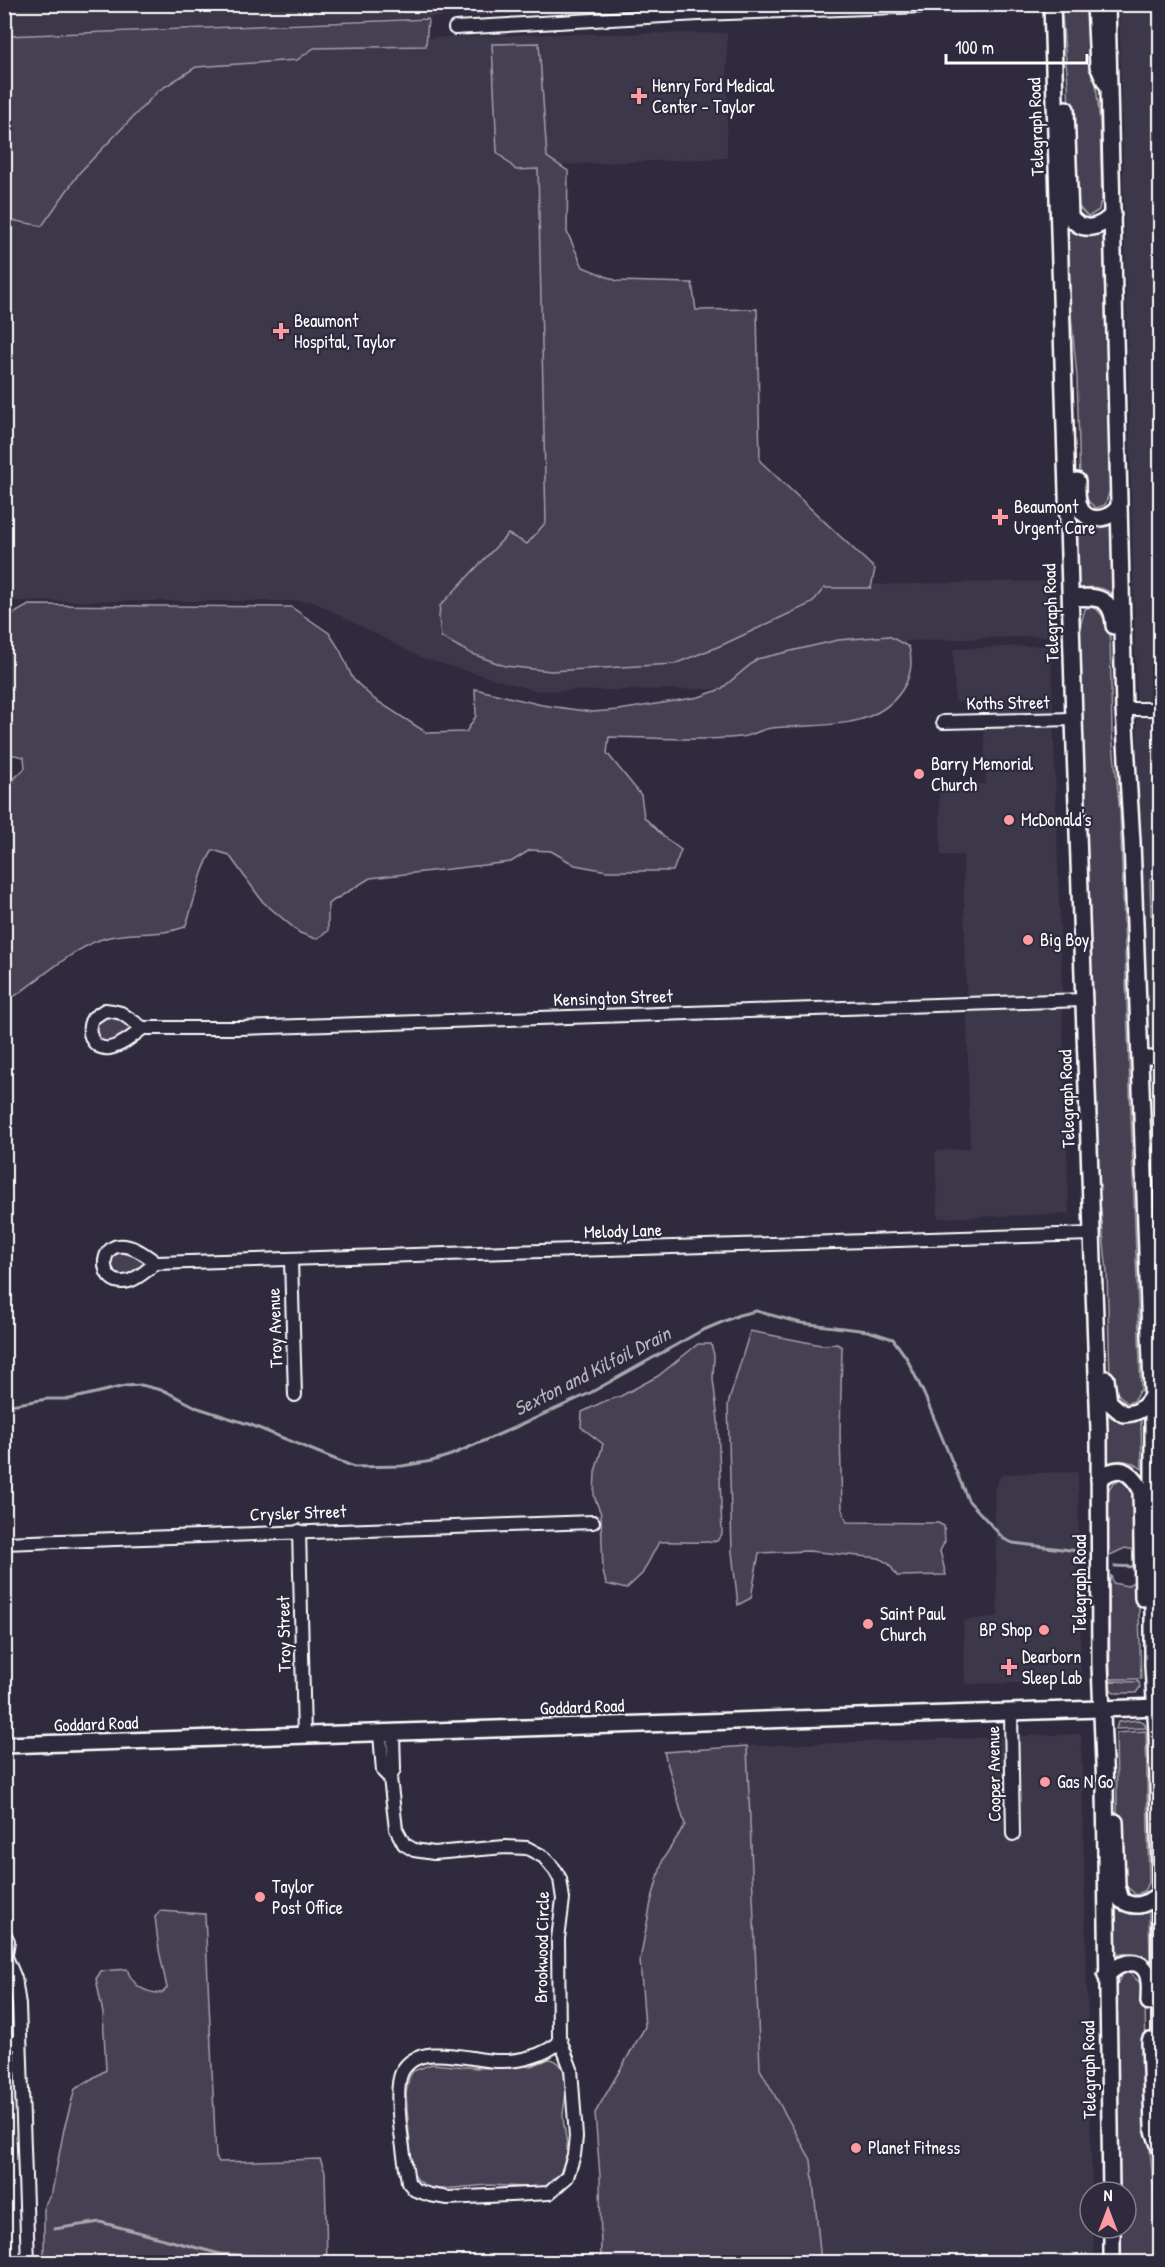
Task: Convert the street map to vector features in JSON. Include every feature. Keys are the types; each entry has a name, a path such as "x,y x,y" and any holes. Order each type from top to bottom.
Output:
{"main road":[{"name":"Telegraph Road","path":"1052,4 1099,1479 1111,2180"},
{"path":"1095,4 1098,66 1110,91"},
{"path":"1107,4 1124,709 1152,1396 1153,1676 1158,1707 1161,2060"},
{"path":"1052,21 1065,85 1070,216 1079,225 1091,228 1103,224 1113,214"},
{"path":"1063,345 1071,368 1073,384 1078,503 1082,512 1095,518 1108,517 1118,508"},
{"path":"1071,598 1100,598 1110,606 1113,617 1119,771 1129,795"},
{"path":"1091,1208 1103,1274 1106,1380 1109,1402 1123,1414 1130,1414 1144,1408 1152,1396"},
{"path":"1099,1479 1116,1470 1126,1471 1133,1476 1141,1489 1144,1664 1153,1676"},
{"name":"Goddard Road","path":"4,1745 1158,1707"},
{"path":"1103,1740 1113,1758 1117,1886 1121,1900 1136,1906 1160,1894"},
{"path":"1106,1976 1121,1964 1132,1963 1143,1968 1148,1975 1151,2102 1153,2128 1161,2148"},
{"path":"1112,2240 1112,2262"}],"street":[{"path":"455,28 688,15 982,4"},
{"path":"1124,709 1161,709"},
{"name":"Koths Street","path":"943,722 1074,719"},
{"name":"Kensington Street","path":"143,1028 239,1028 1083,1000"},
{"path":"1140,1058 1161,1057"},
{"name":"Melody Lane","path":"156,1263 1092,1234"},
{"name":"Troy Avenue","path":"291,1260 295,1395"},
{"name":"Crysler Street","path":"4,1543 593,1522"},
{"name":"Troy Street","path":"299,1531 304,1736"},
{"name":"Cooper Avenue","path":"1011,1713 1013,1834"},
{"name":"Brookwood Circle","path":"387,1734 394,1769 390,1778 396,1829 400,1839 407,1847 434,1853 505,1847 527,1848 544,1857 560,1879 563,1899 558,1939 561,2041 572,2069 576,2137 574,2155 567,2177 549,2193 448,2198 416,2190 408,2182 398,2095 402,2072 416,2058 439,2053 497,2061 525,2059 553,2048 561,2041"},
{"path":"4,1933 8,1941 5,1954 15,1978 19,2005 28,2262"},
{"path":"4,2043 20,2043"}],"shaded area":[{"path":"257,4 387,4 257,7"},
{"path":"514,4 514,8 403,12 403,5"},
{"path":"526,4 527,13 5,35 4,5"},
{"path":"547,4 682,5 547,11"},
{"path":"1061,5 1091,5 1092,46 1100,122 1102,203 1100,203 1099,210 1088,217 1078,206 1071,186 1068,84"},
{"path":"1119,5 1160,5 1160,1359 1143,967"},
{"path":"428,19 426,46 314,48 297,60 196,67 158,91 80,172 42,226 5,219 5,36"},
{"name":"Beaumont Hospital, Taylor","path":"727,33 727,158 557,165 558,496 826,586 1048,581 1047,636 907,641 904,643 899,687 536,691 422,658 312,601 5,601 4,51 547,34"},
{"path":"539,43 547,157 568,171 567,232 583,267 617,281 692,283 696,310 757,309 760,461 875,569 871,588 824,588 812,603 720,646 674,664 551,671 505,666 470,653 441,637 440,606 508,534 527,544 546,522 538,169 516,170 497,152 492,44"},
{"path":"1068,229 1085,236 1103,234 1111,493 1105,505 1096,508 1089,502 1080,483 1077,377 1070,304"},
{"path":"1076,520 1090,528 1112,525 1114,595 1097,588 1078,589"},
{"path":"29,605 291,607 329,633 340,650 353,679 374,699 427,733 466,732 476,716 475,689 542,705 592,712 699,697 721,689 757,659 838,640 889,636 909,647 911,664 905,685 890,704 860,720 825,725 772,728 745,736 724,738 609,737 607,753 641,795 644,817 681,850 673,871 607,871 575,865 551,851 530,850 511,862 370,878 328,904 328,931 316,939 300,933 263,902 229,855 213,850 204,868 185,927 165,932 112,936 91,943 15,996 5,994 4,800 15,778 25,768 24,757 5,753 4,619"},
{"path":"1089,607 1099,612 1110,631 1112,733 1120,812 1141,1391 1134,1401 1127,1403 1116,1392 1110,1378 1107,1273 1099,1193 1079,623 1081,623 1085,609"},
{"path":"1051,645 1069,1214 938,1218 935,1151 970,1148 963,855 941,855 939,785 986,784 983,702 955,702 953,649"},
{"path":"1150,879 1160,881 1160,913 1151,915"},
{"path":"116,1015 132,1028 113,1042 104,1042 93,1034 99,1018"},
{"path":"119,1250 131,1251 148,1265 128,1276 112,1273 109,1260"},
{"path":"750,1331 821,1345 837,1344 842,1347 840,1433 842,1509 847,1522 938,1523 944,1526 945,1541 940,1551 946,1575 897,1576 889,1564 879,1558 808,1551 759,1553 751,1598 738,1605 732,1552 728,1404"},
{"path":"698,1344 711,1344 714,1355 713,1379 718,1420 722,1534 717,1541 659,1542 642,1574 626,1589 606,1584 603,1571 601,1514 594,1496 595,1472 603,1444 581,1427 582,1412 621,1396 658,1376"},
{"path":"1106,1414 1123,1422 1141,1420 1142,1469 1125,1461 1107,1463"},
{"path":"1078,1472 1081,1682 965,1684 963,1621 998,1616 994,1489 1002,1474"},
{"path":"1119,1480 1131,1492 1134,1502 1137,1524 1136,1555 1134,1550 1125,1548 1110,1555 1108,1552 1107,1492 1113,1483"},
{"path":"1111,1575 1113,1583 1127,1586 1138,1579 1141,1679 1110,1679 1109,1585"},
{"path":"1110,1681 1139,1682 1140,1687 1136,1693 1116,1693 1111,1690"},
{"path":"1138,1720 1144,1722 1146,1728 1116,1729 1118,1722"},
{"path":"1146,1731 1149,1883 1144,1891 1136,1895 1123,1883 1118,1867 1116,1733"},
{"path":"1081,1734 1092,2180 1078,2180 1078,2240 1093,2240 1094,2262 821,2262 811,2160 760,2069 747,1746"},
{"path":"747,1746 760,2069 811,2160 821,2262 601,2262 600,2176 595,2113 645,2027 640,1960 651,1902 663,1859 685,1825 664,1752"},
{"path":"1114,1906 1130,1914 1149,1912 1150,1961 1142,1955 1133,1953 1114,1955"},
{"path":"160,1911 205,1914 216,2158 219,2162 320,2159 325,2172 327,2262 44,2262 44,2206 52,2192 64,2129 75,2089 106,2070 103,2013 96,1979 101,1971 127,1969 132,1980 145,1990 162,1993 167,1988 155,1917"},
{"path":"1128,1971 1140,1983 1145,1996 1147,2118 1154,2192 1155,2262 1121,2262 1120,2240 1138,2240 1138,2180 1119,2180 1115,1987 1121,1975"},
{"path":"549,2059 560,2065 565,2074 566,2083 563,2122 568,2161 559,2179 545,2188 489,2185 441,2189 429,2188 418,2180 412,2172 406,2094 413,2071 432,2064 478,2068 532,2066"}],"waterway":[{"name":"Sexton and Kilfoil Drain","path":"4,1406 47,1399 70,1399 125,1386 141,1385 165,1391 198,1408 251,1425 354,1467 402,1466 451,1455 516,1427 590,1393 701,1331 739,1315 756,1311 801,1323 868,1331 893,1339 906,1357 924,1394 968,1500 1004,1539 1013,1543 1086,1552"},
{"name":"Sexton and Kilfoil Drain","path":"1115,1566 1137,1567"},
{"path":"54,2229 100,2222 220,2254 280,2257 287,2262"}],"place":[{"name":"Henry Ford Medical Center - Taylor","path":"639,96"},
{"name":"Beaumont Hospital, Taylor","path":"281,331"},
{"name":"Beaumont Urgent Care","path":"1000,517"},
{"name":"Barry Memorial Church","path":"919,774"},
{"name":"McDonald's","path":"1009,820"},
{"name":"Big Boy","path":"1028,940"},
{"name":"Saint Paul Church","path":"868,1624"},
{"name":"BP Shop","path":"1044,1630"},
{"name":"Dearborn Sleep Lab","path":"1009,1667"},
{"name":"Gas N Go","path":"1045,1782"},
{"name":"Taylor Post Office","path":"260,1897"},
{"name":"Planet Fitness","path":"856,2148"}]}
